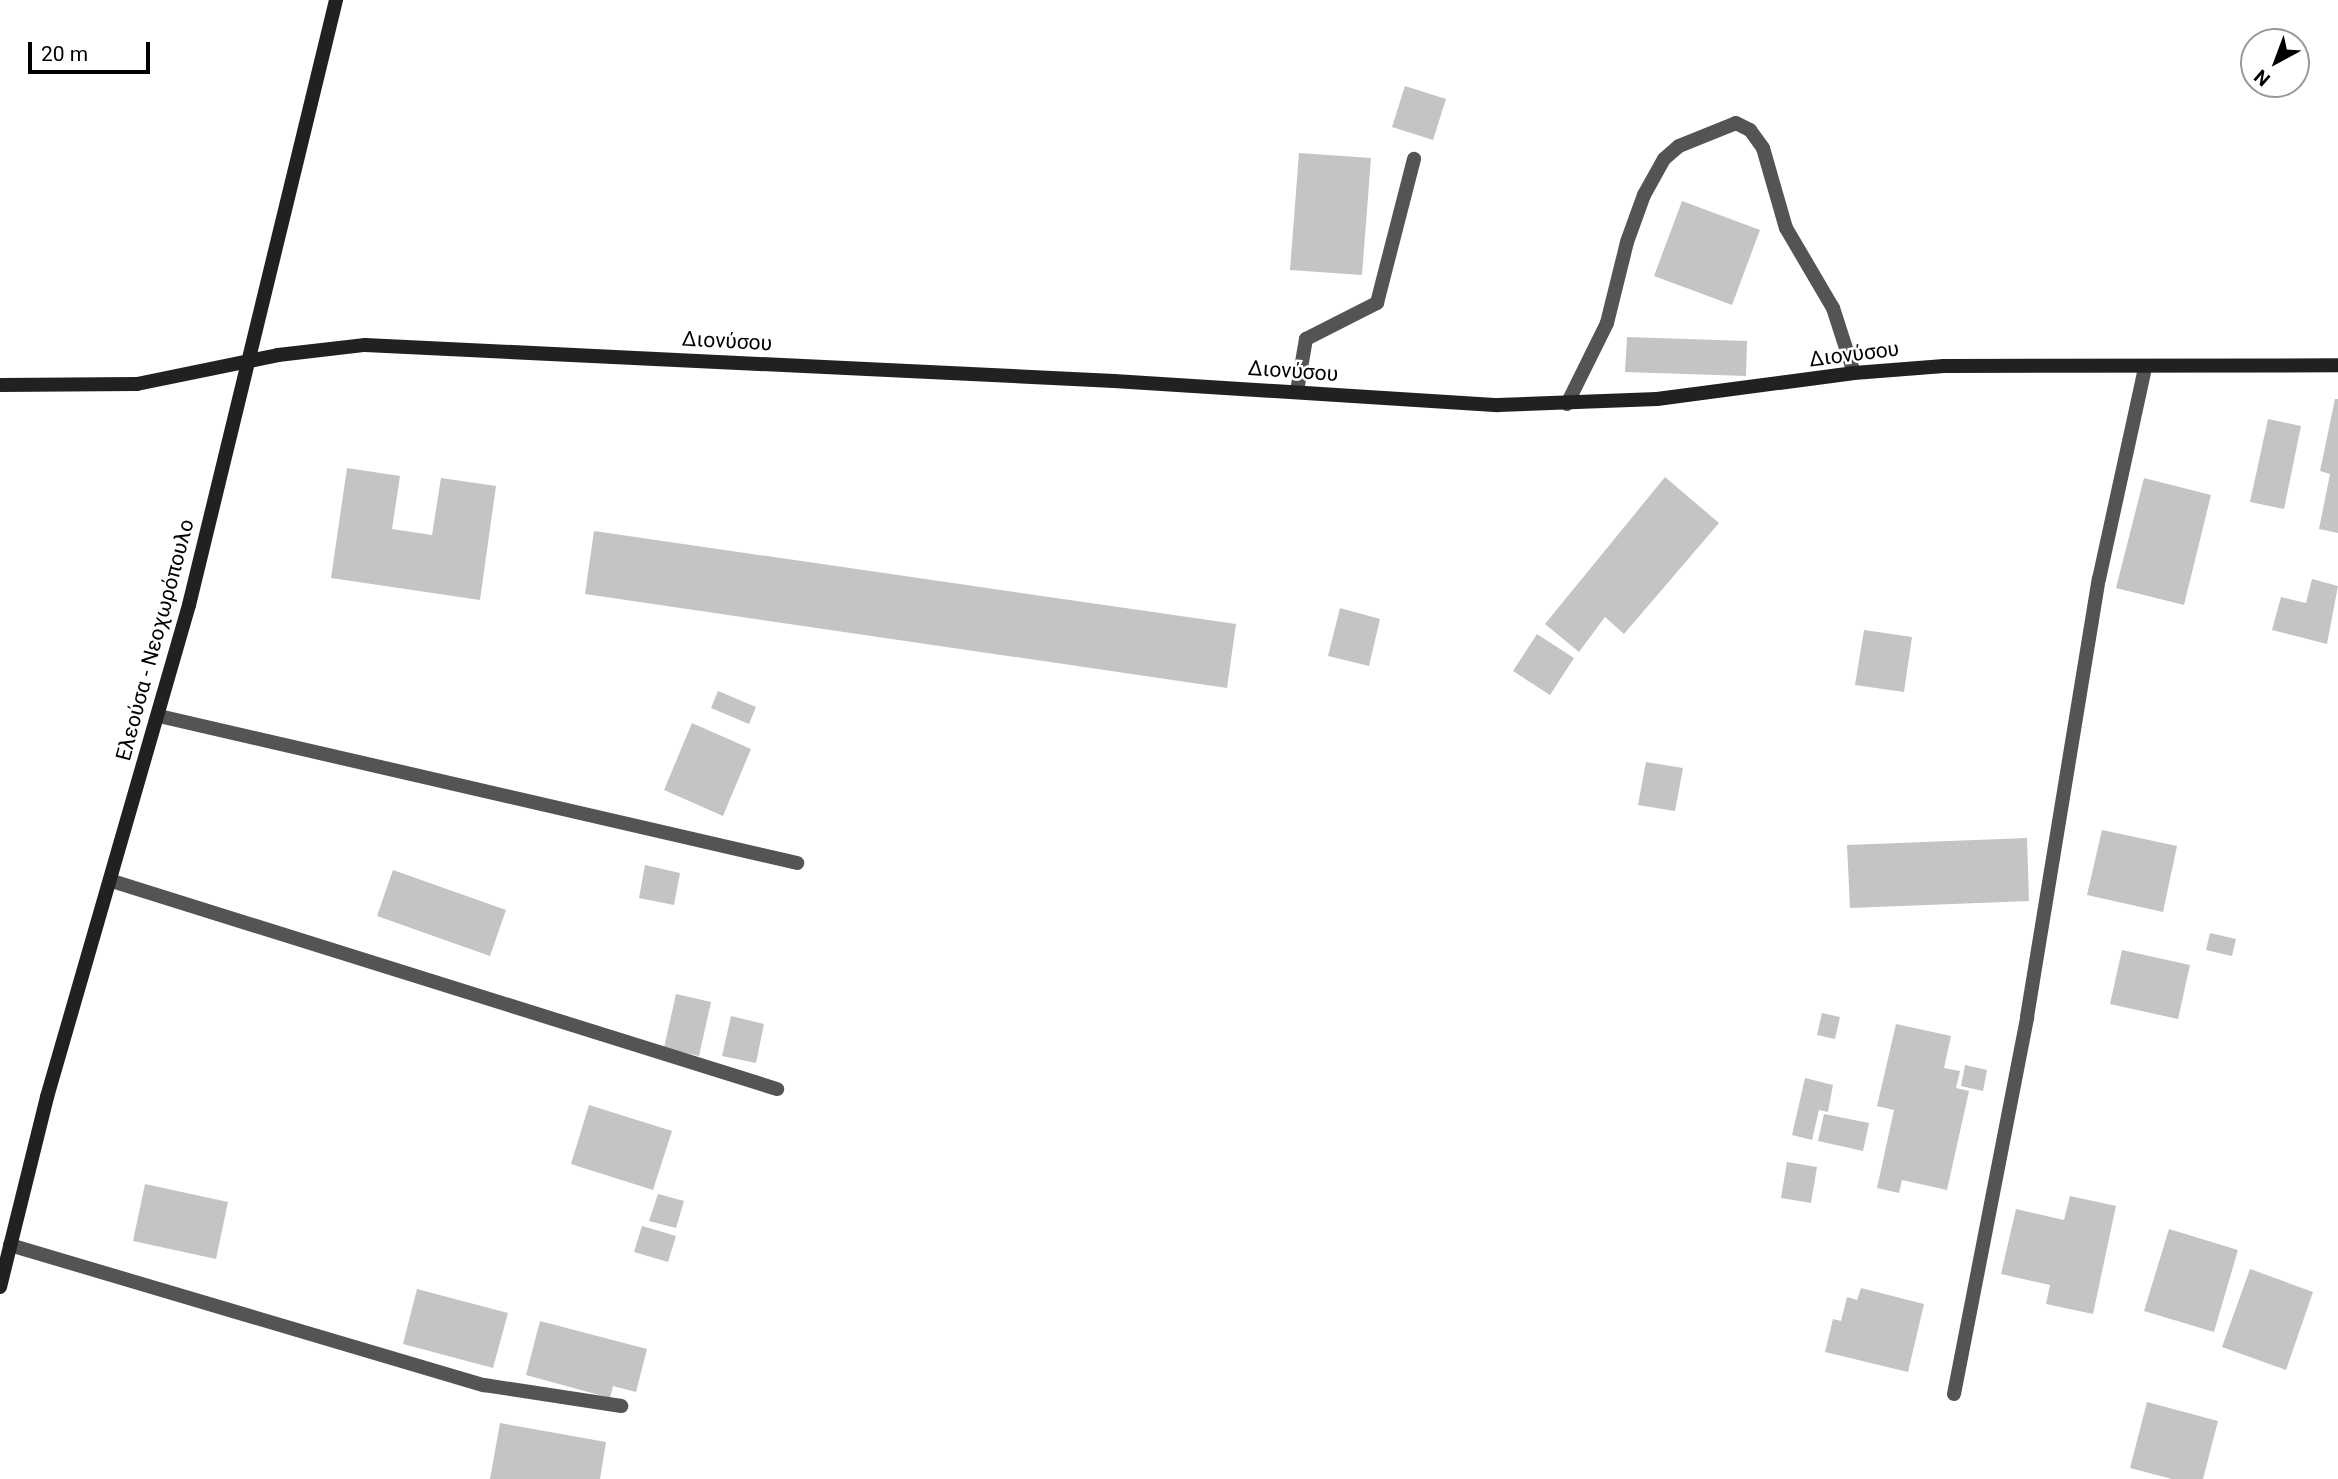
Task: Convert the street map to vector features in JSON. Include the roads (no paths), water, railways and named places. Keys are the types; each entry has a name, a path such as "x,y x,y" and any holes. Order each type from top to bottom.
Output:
{"street":[{"name":"Ελεούσα - Νεοχωρόπουλο","path":"0,1287 47,1097 159,716 336,0"},
{"path":"1567,404 1607,323 1627,242 1644,195 1664,159 1699,137 1736,123 1750,130 1763,148 1786,228 1833,308 1854,373"},
{"path":"1297,391 1306,339 1377,303 1415,159"},
{"name":"Διονύσου","path":"0,385 137,384 245,361 365,345 415,345 1297,391 1431,402 1567,404 1728,393 1854,373 1944,366 2145,369 2338,365"},
{"path":"1954,1394 2025,1030 2099,579 2145,369"},
{"path":"159,716 797,863"},
{"path":"112,881 777,1089"},
{"path":"10,1245 484,1385 621,1406"}]}
